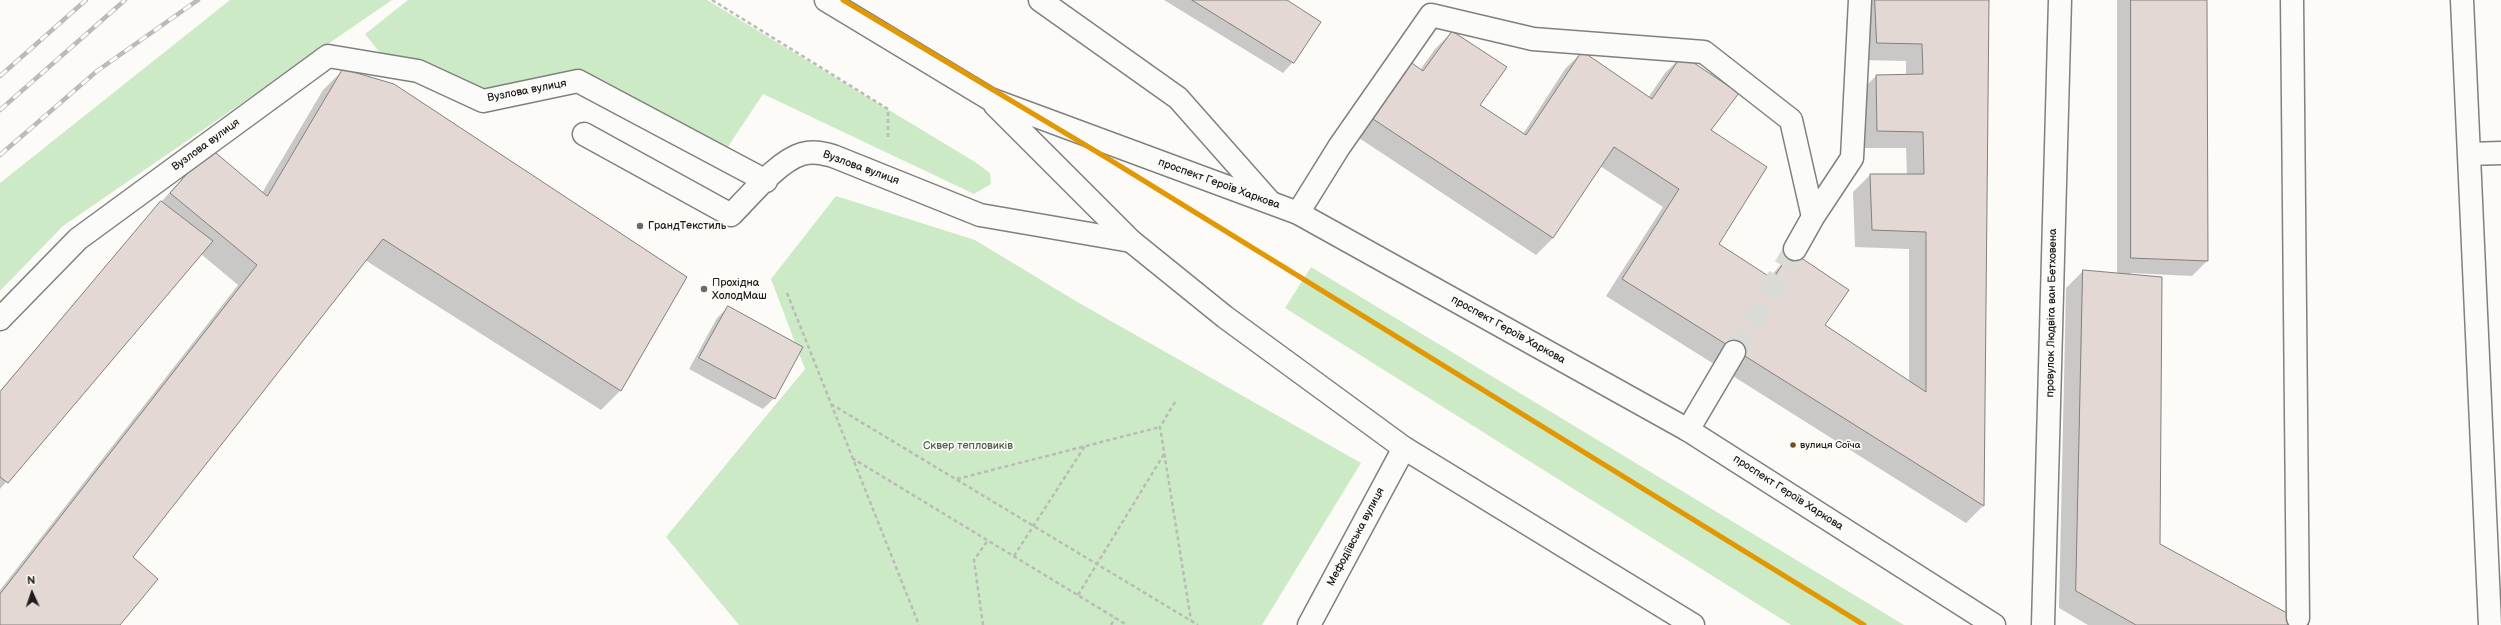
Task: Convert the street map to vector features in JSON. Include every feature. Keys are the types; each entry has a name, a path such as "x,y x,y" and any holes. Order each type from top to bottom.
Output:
{"main road":[{"name":"проспект Героїв Харкова","path":"826,0 990,99 1298,213 1688,430 1994,625"},
{"path":"1040,0 1178,98 1270,202"},
{"path":"1795,249 1813,217 1852,158 1860,0"},
{"name":"провулок Людвіга ван Бетховена","path":"2043,625 2060,0"},
{"path":"2292,0 2298,618"},
{"path":"2462,0 2490,625"},
{"path":"1298,213 1339,147 1431,15 1533,39 1704,52 1791,120 1813,217"},
{"name":"Вузлова вулиця","path":"0,319 78,238 328,56 418,71 483,101 578,81 766,181 787,161 802,154 818,152 833,156 980,215 1131,241"},
{"name":"проспект Героїв Харкова","path":"990,99 1131,241 1225,317 1404,448 1693,625"},
{"path":"584,134 731,215 766,181"},
{"path":"2469,154 2501,153"},
{"path":"1688,430 1734,352"},
{"name":"Мефодіївська вулиця","path":"1309,625 1404,448"}],"path":[{"path":"712,0 888,109 888,140"},
{"path":"787,293 919,625"},
{"path":"1175,402 1160,427 1191,621"},
{"path":"831,404 1198,625"},
{"path":"957,479 1160,427"},
{"path":"1014,556 1085,446"},
{"path":"1078,595 1164,453"},
{"path":"852,457 1127,625"},
{"path":"983,625 974,560 988,540"},
{"path":"1111,625 1115,618"}],"green space":[{"path":"230,0 392,0 63,226 0,291 0,183"},
{"path":"408,0 707,0 975,162 990,173 991,184 974,194 763,94 715,166 557,80 451,98 396,73 365,34"},
{"name":"Сквер тепловиків","path":"836,196 975,240 1074,300 1361,463 1262,625 739,625 666,537 805,369 771,279"},
{"path":"1311,267 1904,625 1791,625 1285,308"}],"building":[{"path":"1192,0 1287,0 1321,22 1294,63"},
{"path":"1875,0 1989,0 1984,506 1622,279 1679,189 1614,147 1553,238 1373,119 1409,61 1423,71 1452,31 1507,67 1480,105 1526,135 1582,51 1652,99 1682,55 1739,93 1711,130 1767,167 1719,244 1773,279 1791,251 1849,290 1825,325 1926,392 1926,232 1872,230 1870,174 1924,174 1923,132 1877,131 1876,75 1923,74 1922,44 1877,43"},
{"path":"2131,0 2207,0 2208,261 2131,258"},
{"path":"343,69 394,84 687,277 621,391 383,239 133,557 158,579 120,625 0,625 0,594 257,265 170,193 210,148 267,196"},
{"path":"161,201 213,241 8,483 0,477 0,392"},
{"path":"2083,270 2162,277 2160,544 2309,625 2136,625 2076,591"},
{"path":"728,306 803,347 775,399 699,358"}],"tunnel":[{"path":"1734,352 1795,249"}],"railway":[{"path":"0,76 86,0"},
{"path":"0,110 125,0"},
{"path":"0,155 97,71 198,0"}],"transit line":[{"path":"843,0 1107,158 1864,625"}],"place":[{"name":"ГрандТекстиль","path":"640,226"},
{"name":"Прохідна ХолодМаш","path":"704,289"},
{"name":"вулиця Соїча","path":"1793,445"}]}
